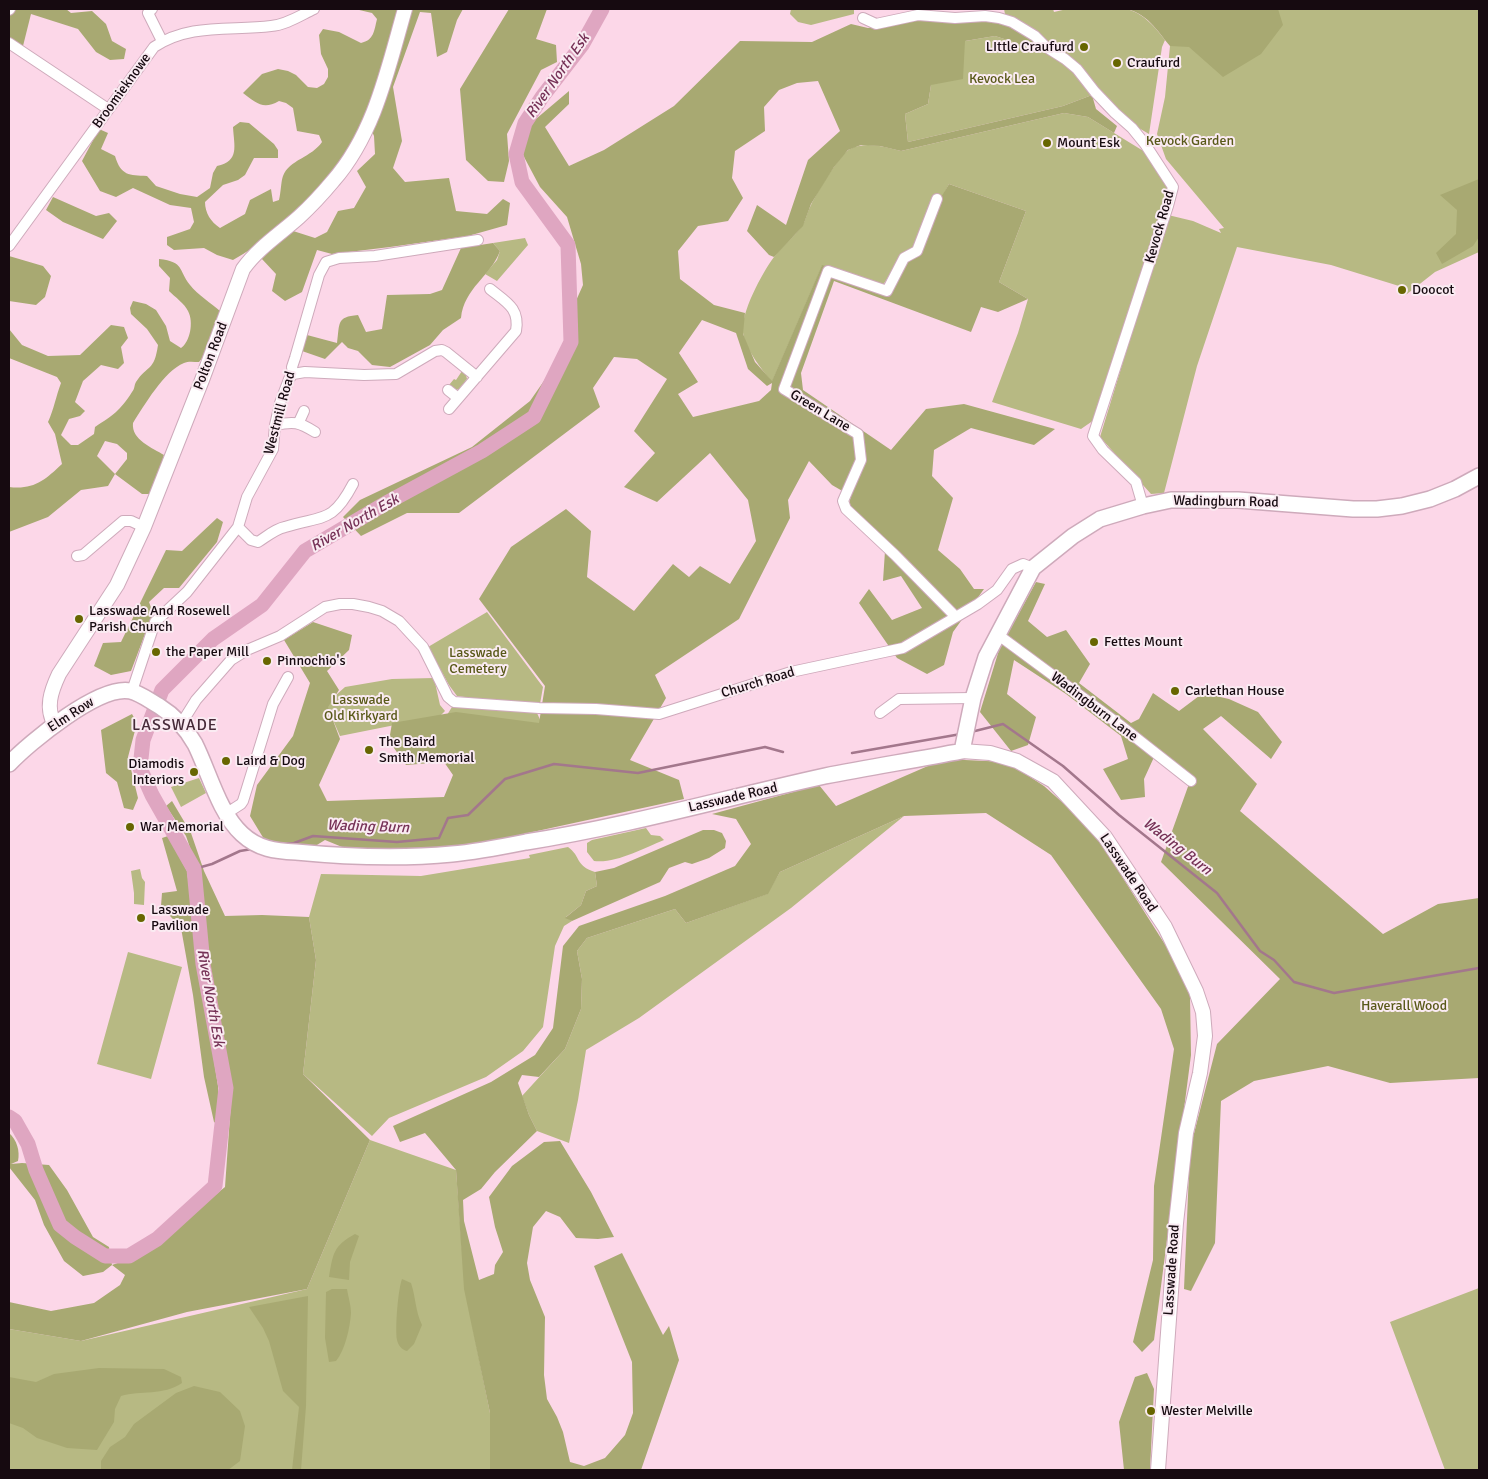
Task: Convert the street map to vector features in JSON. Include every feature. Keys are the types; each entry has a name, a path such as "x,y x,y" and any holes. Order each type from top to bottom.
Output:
{"main road":[{"name":"Wadingburn Road","path":"964,740 973,698 986,657 1032,568 1073,536 1100,519 1171,500 1238,500 1353,509 1377,509 1402,506 1430,499 1455,489 1479,476"},
{"name":"Elm Row","path":"9,764 26,747 55,724 102,696 123,691 137,694"},
{"path":"137,694 178,720 194,742 230,810"},
{"name":"Lasswade Road","path":"230,810 240,833 257,846 272,850 378,858 454,854 577,834 825,776 964,740"}],"street":[{"name":"Broomieknowe","path":"11,239 147,55 162,41 205,29 272,26 289,21 314,9"},
{"name":"Polton Road","path":"55,724 50,717 49,705 52,687 117,585 144,527 244,270 252,257 300,216 334,180 356,150 374,113 405,9"},
{"path":"147,10 162,41"},
{"name":"Kevock Road","path":"863,18 876,24 918,15 955,18 985,16 1012,22 1035,36 1046,48 1065,59 1077,69 1140,139 1173,187 1094,436 1104,450 1136,482 1143,506"},
{"path":"9,43 108,109"},
{"name":"Green Lane","path":"937,199 917,251 904,258 887,291 828,271 784,389 858,434 861,460 843,501 846,509 895,555 954,616"},
{"name":"Westmill Road","path":"137,694 156,622 187,592 238,527 247,497 273,449 275,425 280,403 289,379 293,374 292,367 319,275 326,262 339,258 384,254 478,240"},
{"path":"449,409 516,331 518,322 516,313 502,292 490,289"},
{"path":"293,374 305,372 364,375 396,374 435,351 442,350 477,378"},
{"path":"448,390 458,398"},
{"path":"298,422 304,411"},
{"path":"275,425 286,422 298,422 315,432"},
{"path":"238,527 251,540 258,542 283,527 320,519 331,514 344,500 353,484"},
{"path":"78,556 83,555 123,521 131,521 144,527"},
{"name":"Church Road","path":"178,720 232,660 247,650 280,636 325,607 353,604 382,611 399,621 423,647 448,697 454,702 539,708 596,708 659,714 791,672 903,648 954,616 978,604 997,590 1012,569 1023,564 1032,568"},
{"name":"Wadingburn Lane","path":"997,634 1116,722 1191,781"},
{"path":"230,810 243,801 273,704 288,677"},
{"path":"880,713 899,699 973,698"},
{"name":"Lasswade Road","path":"964,740 990,753 1017,761 1053,781 1105,837 1165,927 1196,991 1203,1012 1205,1036 1186,1133 1176,1223 1158,1470"}],"green space":[{"path":"9,9 66,9 71,13 92,11 106,24 112,41 126,49 124,59 110,60 96,52 78,29 31,14 23,46 9,38"},
{"path":"355,9 398,9 385,67 374,104 351,145 324,183 291,218 253,248 233,260 204,248 174,250 167,245 167,237 190,229 194,222 191,208 170,205 133,188 116,197 100,191 82,161 99,129 108,133 101,149 115,156 117,163 123,171 131,175 147,176 156,186 180,194 197,197 210,188 213,173 217,166 224,164 232,156 234,152 233,127 240,122 249,123 274,144 278,150 278,158 254,158 245,175 238,180 223,185 205,202 207,213 211,220 220,228 245,214 250,200 271,189 273,202 279,200 282,178 286,171 322,142 319,135 297,131 293,108 286,103 279,101 264,105 252,100 243,93 262,74 278,69 296,75 308,87 317,88 324,84 328,77 328,69 321,54 319,35 323,29 339,32 361,43 369,40 373,34 377,19 372,13"},
{"path":"410,9 463,9 457,20 447,52 437,57 431,13 420,12 393,87 402,141 393,168 405,182 449,178 456,211 487,214 503,199 510,203 507,225 468,236 390,247 332,254 317,250 302,292 285,301 272,291 276,274 261,258 290,230 315,238 327,232 338,211 354,208 366,187 357,171 375,154 374,136 371,129"},
{"path":"509,9 547,9 536,39 556,45 557,62 541,70 507,134 509,161 504,182 488,181 466,160 460,89"},
{"path":"791,9 854,9 854,14 811,25 798,22 790,14"},
{"path":"1004,9 1053,9 1054,12 1067,9 1124,9 1131,10 1148,20 1165,40 1162,47 1149,134 1132,124 1016,20 1005,14"},
{"path":"1124,9 1278,9 1283,25 1261,54 1223,77 1189,47 1170,46 1145,18"},
{"name":"Kevock Garden","path":"1233,9 1479,9 1479,252 1435,272 1407,294 1401,296 1397,293 1399,286 1331,265 1237,247 1197,366 1164,493 1151,494 1100,437 1168,215 1193,221 1221,233 1219,229 1224,228 1166,159 1157,134 1165,97 1170,46 1213,25"},
{"path":"981,19 1005,25 1033,38 1041,51 995,36 965,41 963,79 931,85 928,104 905,114 908,142 1063,106 1092,95 1096,109 1117,126 1114,133 1088,117 1064,113 901,151 880,146 861,145 848,150 834,167 811,204 803,226 774,257 769,255 747,231 757,205 786,225 808,160 840,131 818,81 797,83 779,90 764,107 765,131 735,151 732,178 743,198 728,221 698,226 678,251 680,279 714,305 745,313 743,334 755,362 772,381 822,265 894,289 907,263 920,253 940,199 949,184 1026,211 999,282 1028,299 998,312 981,307 971,332 834,281 801,373 803,390 891,450 926,409 964,404 1055,429 1034,445 971,428 934,450 932,476 953,498 938,550 960,569 974,589 984,589 953,632 944,665 927,674 897,658 859,603 869,589 892,620 922,608 901,576 883,581 885,551 847,511 851,496 832,485 809,461 788,500 790,518 739,619 655,675 666,698 630,760 679,780 684,799 450,850 347,849 325,840 312,848 267,844 250,816 257,785 293,736 310,683 284,640 313,622 352,635 349,650 327,671 339,690 328,707 340,739 319,785 327,801 444,797 453,775 444,762 406,765 389,741 392,723 456,712 539,723 545,686 479,599 511,547 566,509 591,531 587,577 634,611 673,564 689,577 700,566 730,584 756,541 748,500 710,453 657,502 624,487 655,453 634,431 667,379 637,359 614,357 593,388 600,407 459,513 407,513 361,536 343,517 360,500 472,447 530,401 578,332 575,303 583,285 581,264 567,217 540,187 523,155 530,124 569,91 569,104 545,127 569,166 604,150 674,106 740,41 812,42 851,24 868,28 918,20","holes":["702,320 736,333 748,369 767,386 772,383 771,390 759,401 693,417 678,394 698,382 679,353"]},
{"name":"Kevock Lea","path":"995,36 1057,57 1072,69 1092,95 1063,106 908,142 905,114 928,104 931,85 965,41"},
{"path":"1064,113 1088,117 1145,152 1168,187 1094,420 1081,429 992,402 1018,333 1028,299 999,282 1026,211 949,184 914,250 901,257 883,285 822,266 772,382 750,352 744,339 743,325 748,305 769,264 802,226 818,192 846,152 862,145 882,146 901,151"},
{"path":"1479,179 1479,237 1473,246 1442,264 1436,253 1456,234 1457,210 1440,195"},
{"path":"53,197 96,216 109,213 117,221 103,239 63,222 46,210"},
{"path":"525,238 528,245 497,281 485,274 497,260 500,251 493,243"},
{"path":"493,243 500,251 491,268 467,298 461,318 443,330 430,345 390,367 372,365 358,351 348,348 342,342 325,359 302,351 307,335 337,343 340,322 346,317 358,315 366,332 382,329 387,295 430,294 442,290 461,248"},
{"path":"9,256 43,266 51,276 45,297 36,305 9,301"},
{"path":"159,259 173,262 180,268 193,289 220,311 203,357 199,362 184,363 169,373 133,423 133,429 139,439 164,455 154,489 149,494 142,494 115,474 108,486 81,490 48,517 9,532 9,487 18,488 38,483 62,464 55,434 48,422 61,383 57,377 9,358 9,329 22,345 48,356 80,355 111,325 124,327 128,338 121,347 124,363 118,369 101,365 83,381 75,402 85,411 80,416 69,419 61,435 71,445 78,445 94,434 95,427 124,404 140,376 155,360 158,345 147,329 131,314 130,308 133,301 146,304 156,310 166,326 170,341 181,348 189,337 191,321 188,311 169,291 170,278 159,266","holes":["105,441 117,444 127,453 127,459 115,474 97,456"]},
{"path":"462,371 467,379 456,390 449,385 454,379 456,380"},
{"path":"217,518 223,522 217,542 179,588 164,588 149,602 153,613 131,671 111,675 94,666 103,643 121,642 166,550 182,551"},
{"name":"Haverall Wood","path":"1036,582 1045,584 1028,621 1047,637 1066,630 1090,664 1079,683 1131,723 1139,719 1153,693 1179,711 1203,693 1229,699 1258,712 1282,742 1271,759 1221,716 1203,729 1257,784 1240,811 1383,934 1438,904 1479,898 1479,1078 1390,1083 1328,1066 1254,1081 1221,1101 1215,1243 1191,1291 1184,1289 1190,1149 1217,1044 1280,979 1161,862 1190,781 1155,755 1144,779 1145,797 1121,800 1103,769 1128,759 1121,736 1066,694 1014,660 1007,694 1036,717 1028,745 1011,751 980,712 999,650"},
{"name":"Lasswade Cemetery","path":"487,612 543,687 540,704 519,704 457,696 449,685 428,647"},
{"name":"Lasswade Old Kirkyard","path":"434,678 440,705 445,711 440,716 340,736 326,704 345,687 392,679"},
{"path":"452,707 537,713 542,724 506,760 447,715"},
{"path":"132,714 137,723 128,757 138,798 133,810 124,808 117,782 106,773 101,730"},
{"path":"944,759 1007,762 1044,786 1092,829 1171,954 1190,996 1191,1055 1154,1340 1142,1352 1133,1342 1153,1260 1154,1186 1174,1049 1161,1009 1051,855 986,813 904,816 780,872 768,894 686,923 675,909 587,938 577,951 582,979 581,1009 565,1049 539,1077 522,1075 518,1083 529,1115 537,1131 495,1172 481,1189 463,1200 464,1221 479,1280 494,1274 495,1265 503,1252 495,1227 489,1197 512,1166 544,1142 560,1141 591,1192 614,1237 598,1239 576,1238 560,1217 546,1211 533,1227 527,1263 530,1280 545,1317 544,1375 547,1399 563,1432 570,1462 584,1466 605,1458 625,1435 633,1413 632,1362 594,1266 622,1253 663,1335 669,1326 679,1360 641,1470 490,1470 490,1413 464,1289 456,1170 425,1133 400,1142 393,1126 491,1082 535,1055 553,1028 563,946 579,926 665,896 735,866 751,844 736,819 712,814 819,785 836,806"},
{"path":"199,778 206,793 181,807 171,787"},
{"path":"172,801 191,833 204,871 225,916 309,917 316,960 303,1074 370,1140 307,1289 187,1312 81,1341 9,1329 9,1302 51,1311 94,1303 120,1285 125,1275 112,1265 137,1256 159,1241 225,1187 232,1088 208,969 201,880 186,836 166,806"},
{"path":"904,816 791,908 639,1018 586,1050 569,1143 537,1131 522,1096 565,1049 581,1009 582,979 577,951 587,938 675,909 686,923 767,894 780,872"},
{"path":"646,828 651,835 660,836 664,840 629,855 611,860 594,861 587,852 587,843 592,840"},
{"path":"703,830 714,830 722,833 726,841 725,848 709,858 692,864 685,862 669,868 660,882 572,921 565,918 581,905 586,891 597,886 595,872 614,868"},
{"path":"168,836 187,871 199,966 218,1086 219,1125 214,1122 204,1077 193,995 181,928 161,906 162,893 177,891 162,838"},
{"path":"568,847 584,867 595,872 597,886 586,891 581,905 566,917 572,921 564,926 555,946 543,1027 523,1051 486,1077 389,1118 372,1136 303,1074 316,960 309,917 321,874 421,876 530,858 529,855"},
{"path":"140,869 145,882 144,905 134,904 131,871"},
{"path":"128,952 182,967 151,1079 97,1064"},
{"path":"9,1133 16,1142 19,1153 18,1161 11,1164 49,1165 67,1190 93,1237 109,1247 112,1265 103,1272 83,1276 64,1261 44,1225 35,1200 9,1167"},
{"path":"370,1140 456,1170 465,1289 490,1413 490,1470 9,1470 9,1329 81,1341 307,1289"},
{"path":"355,1234 359,1236 350,1262 349,1280 329,1277 335,1251 342,1243"},
{"path":"402,1279 411,1283 422,1325 414,1344 407,1351 403,1350 399,1345 396,1334 398,1300"},
{"path":"1479,1288 1479,1469 1445,1470 1390,1322"},
{"path":"332,1289 347,1289 351,1313 342,1351 336,1361 329,1362 325,1338 326,1292"},
{"path":"308,1296 306,1406 301,1470 292,1470 299,1407 283,1391 269,1341 249,1307"},
{"path":"99,1368 164,1369 181,1377 182,1383 167,1390 121,1396 115,1409 114,1422 97,1450 67,1448 37,1438 23,1428 9,1423 9,1377 36,1382 54,1374"},
{"path":"1147,1373 1154,1389 1150,1470 1124,1470 1119,1422 1135,1377"},
{"path":"194,1386 220,1392 240,1411 245,1426 240,1461 228,1470 101,1470 101,1461 110,1447 125,1437 134,1424 176,1393"}],"waterway":[{"name":"River North Esk","path":"9,1117 15,1121 28,1144 36,1170 60,1225 105,1256 129,1256 157,1239 215,1186 226,1088 203,964 194,869 152,795 140,768 143,740 162,690 213,639 262,605 305,551 388,502 482,451 534,417 571,342 568,245 522,182 516,154 525,123 542,97 582,45 602,9"},
{"name":"Wading Burn","path":"971,732 1003,724 1063,766 1119,815 1217,893 1260,951 1274,960 1294,982 1334,993 1479,968"},
{"name":"Wading Burn","path":"852,753 961,734"},
{"name":"Wading Burn","path":"284,844 294,843 313,836 397,842 439,838 448,818 468,815 505,779 554,764 638,773 765,747 783,752"},
{"name":"Wading Burn","path":"194,869 212,864 240,851 252,849"}],"place":[{"name":"LIttle Craufurd","path":"1084,47"},
{"name":"Craufurd","path":"1117,63"},
{"name":"Mount Esk","path":"1047,143"},
{"name":"Doocot","path":"1402,290"},
{"name":"Lasswade And Rosewell Parish Church","path":"79,619"},
{"name":"Fettes Mount","path":"1094,642"},
{"name":"the Paper Mill","path":"156,652"},
{"name":"Pinnochio's","path":"267,661"},
{"name":"Carlethan House","path":"1175,691"},
{"name":"The Baird Smith Memorial","path":"369,750"},
{"name":"Laird & Dog","path":"226,761"},
{"name":"Diamodis Interiors","path":"194,772"},
{"name":"War Memorial","path":"130,827"},
{"name":"Lasswade Pavilion","path":"141,918"},
{"name":"Wester Melville","path":"1151,1411"}],"district":[{"name":"LASSWADE","path":"175,726"}]}
